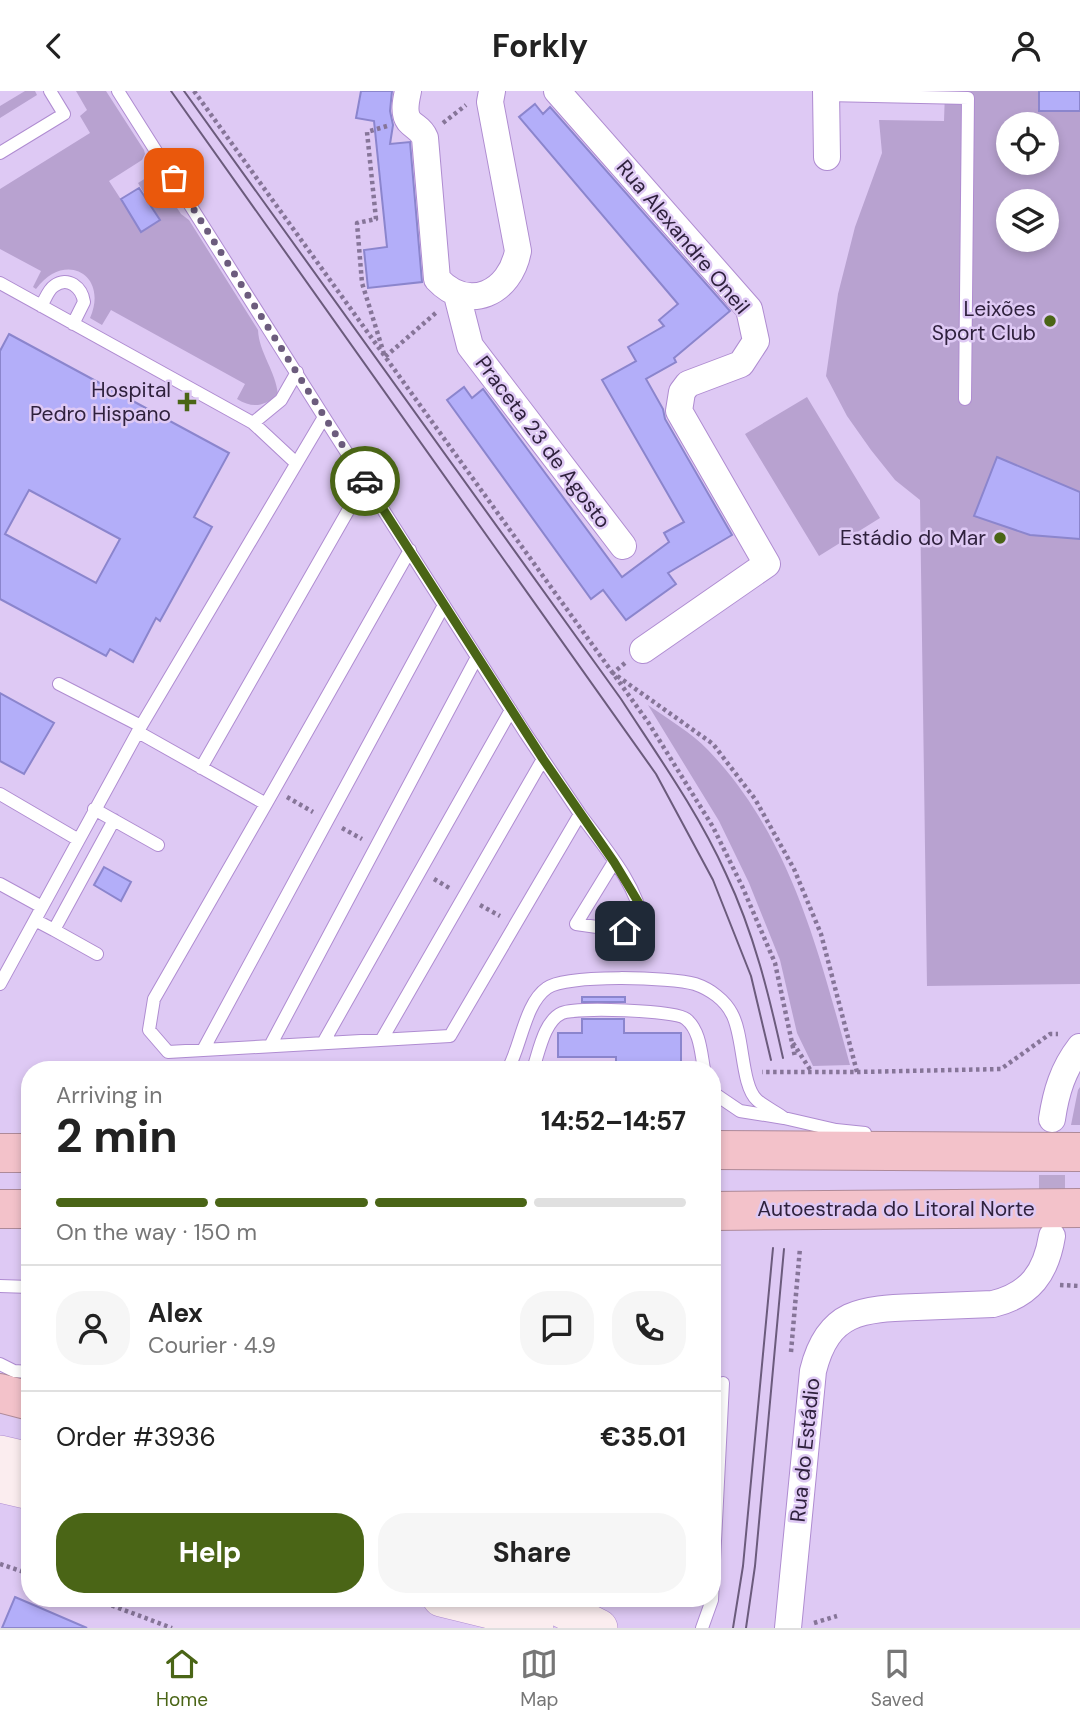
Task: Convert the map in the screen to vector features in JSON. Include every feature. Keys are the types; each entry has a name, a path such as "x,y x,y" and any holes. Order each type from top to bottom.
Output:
{"highway":[{"path":"721,1150 1080,1151"},
{"path":"0,1153 21,1153"},
{"name":"Autoestrada do Litoral Norte","path":"721,1211 1080,1208"},
{"path":"0,1209 21,1209"},
{"path":"0,1393 21,1399"}],"main road":[{"path":"0,1454 21,1459"},
{"path":"0,1484 21,1489"},
{"path":"478,1607 535,1628"},
{"path":"558,1607 599,1628"}],"street":[{"path":"408,91 405,107 409,120 422,131 425,138 437,279 457,295 472,298 487,295 509,274 516,263 518,251 490,102 483,95"},
{"name":"Rua Alexandre Oneil","path":"558,91 749,309 756,341 741,364 688,384 682,392 679,411 766,564 643,650"},
{"path":"826,93 827,157"},
{"name":"Praceta 23 de Agosto","path":"457,295 470,346 623,546"},
{"path":"1052,1119 1061,1079 1075,1040"},
{"name":"Rua do Estádio","path":"797,1627 813,1371 824,1341 849,1317 871,1308 993,1304 1009,1300 1026,1289 1044,1267 1052,1236"}],"lane":[{"path":"0,153 64,114 50,91"},
{"path":"118,91 511,710 614,862 640,905 643,924 625,931 576,923 614,862"},
{"path":"826,93 968,98 965,399"},
{"path":"41,306 54,286 61,282 74,284 80,289 84,302 73,324"},
{"path":"0,283 253,423 296,463"},
{"path":"253,423 281,400 297,372"},
{"path":"0,983 139,729 324,417"},
{"path":"201,768 365,481"},
{"path":"410,550 153,999 149,1030 168,1052 450,1036 580,814"},
{"path":"203,1050 444,605"},
{"path":"270,1046 477,657"},
{"path":"59,684 266,804"},
{"path":"323,1043 511,710"},
{"path":"382,1039 543,759"},
{"path":"0,794 77,839"},
{"path":"94,809 158,845"},
{"path":"54,930 114,820"},
{"path":"0,884 42,907"},
{"path":"35,920 97,954"},
{"path":"511,1061 536,999 547,987 561,981 637,978 681,981 698,985 713,993 733,1014 750,1090 756,1100 785,1118"},
{"path":"536,1061 550,1023 563,1012 604,1010 676,1013 687,1019 699,1044 702,1061"},
{"path":"721,1098 740,1111 836,1130 876,1134"},
{"path":"902,1138 1005,1151"},
{"path":"0,1286 21,1287"},
{"path":"0,1364 21,1371"},
{"path":"721,1392 723,1383"},
{"path":"702,1628 710,1607"}],"path":[{"path":"194,91 648,722 713,827 775,963 794,1057"},
{"path":"425,138 483,95"},
{"path":"367,131 376,219 357,223 362,283 385,357"},
{"path":"385,357 457,295"},
{"path":"613,673 713,744 755,799 794,869 821,934 857,1072"},
{"path":"747,1073 1001,1069 1049,1034 1075,1040"},
{"path":"791,1039 811,1071"},
{"path":"0,1564 21,1571"},
{"path":"116,1607 172,1628"},
{"path":"797,1627 837,1616"}],"shaded area":[{"path":"25,91 35,91 37,95 0,118 0,106"},
{"path":"76,91 106,91 144,150 142,160 109,181 142,232 160,220 138,183 154,173 181,214 189,220 258,330 261,346 277,386 278,395 273,399 253,405 237,399 245,384 111,310 102,325 90,318 94,290 89,280 81,273 59,271 47,277 36,289 33,287 41,271 0,249 0,189 90,133 80,116 87,110"},
{"name":"Estádio do Mar","path":"945,91 1080,91 1080,984 927,986 920,500 895,480 871,450 847,416 826,376 838,294 855,227 882,153 879,120 944,121"},
{"path":"807,397 880,518 819,556 745,434"},
{"path":"648,705 708,750 737,784 761,820 781,858 813,939 850,1065 813,1066 797,1033 780,960 749,883 719,821"},
{"path":"1080,1087 1080,1125 1071,1125 1078,1090"}],"building":[{"path":"361,91 392,91 390,111 393,125 390,144 410,142 422,282 368,288 364,250 387,247 374,121 356,118"},
{"path":"1039,91 1080,91 1080,111 1039,111"},
{"path":"535,104 543,114 550,107 730,311 674,358 676,362 646,379 663,409 665,419 732,535 668,573 676,584 626,620 603,590 591,599 447,400 464,387 472,398 483,389 622,577 669,542 664,533 684,522 602,380 636,361 628,347 664,326 659,320 678,304 519,117"},
{"path":"139,188 160,220 141,232 121,199"},
{"path":"9,334 229,453 194,517 212,527 160,621 156,618 133,662 110,649 106,656 0,599 0,351","holes":["29,490 120,539 96,583 5,534"]},
{"path":"997,457 1080,492 1080,539 1030,535 974,516"},
{"path":"0,693 54,723 24,774 0,761"},
{"path":"104,867 131,882 121,901 94,885"},
{"path":"582,997 625,997 625,1002 582,1002"},
{"path":"582,1019 624,1019 624,1033 681,1033 681,1061 616,1061 616,1057 558,1057 558,1033 582,1033"},
{"path":"15,1597 21,1600 21,1607 38,1607 87,1628 2,1628"}],"tunnel":[{"path":"1052,1136 1052,1224"}],"tram line":[{"path":"171,91 656,774 713,880 751,976 771,1060"},
{"path":"184,91 621,699 677,785 715,851 745,919 783,1058"},
{"path":"733,1628 743,1566 773,1248"},
{"path":"746,1628 755,1566 784,1249"}],"way so far":[{"path":"174,178 365,481"}],"place":[{"name":"Leixões Sport Club","path":"1050,321"},
{"name":"Hospital Pedro Hispano","path":"187,402"},
{"name":"Estádio do Mar","path":"1000,538"}],"route":[{"path":"365,481 640,905 643,924 625,931"}]}
